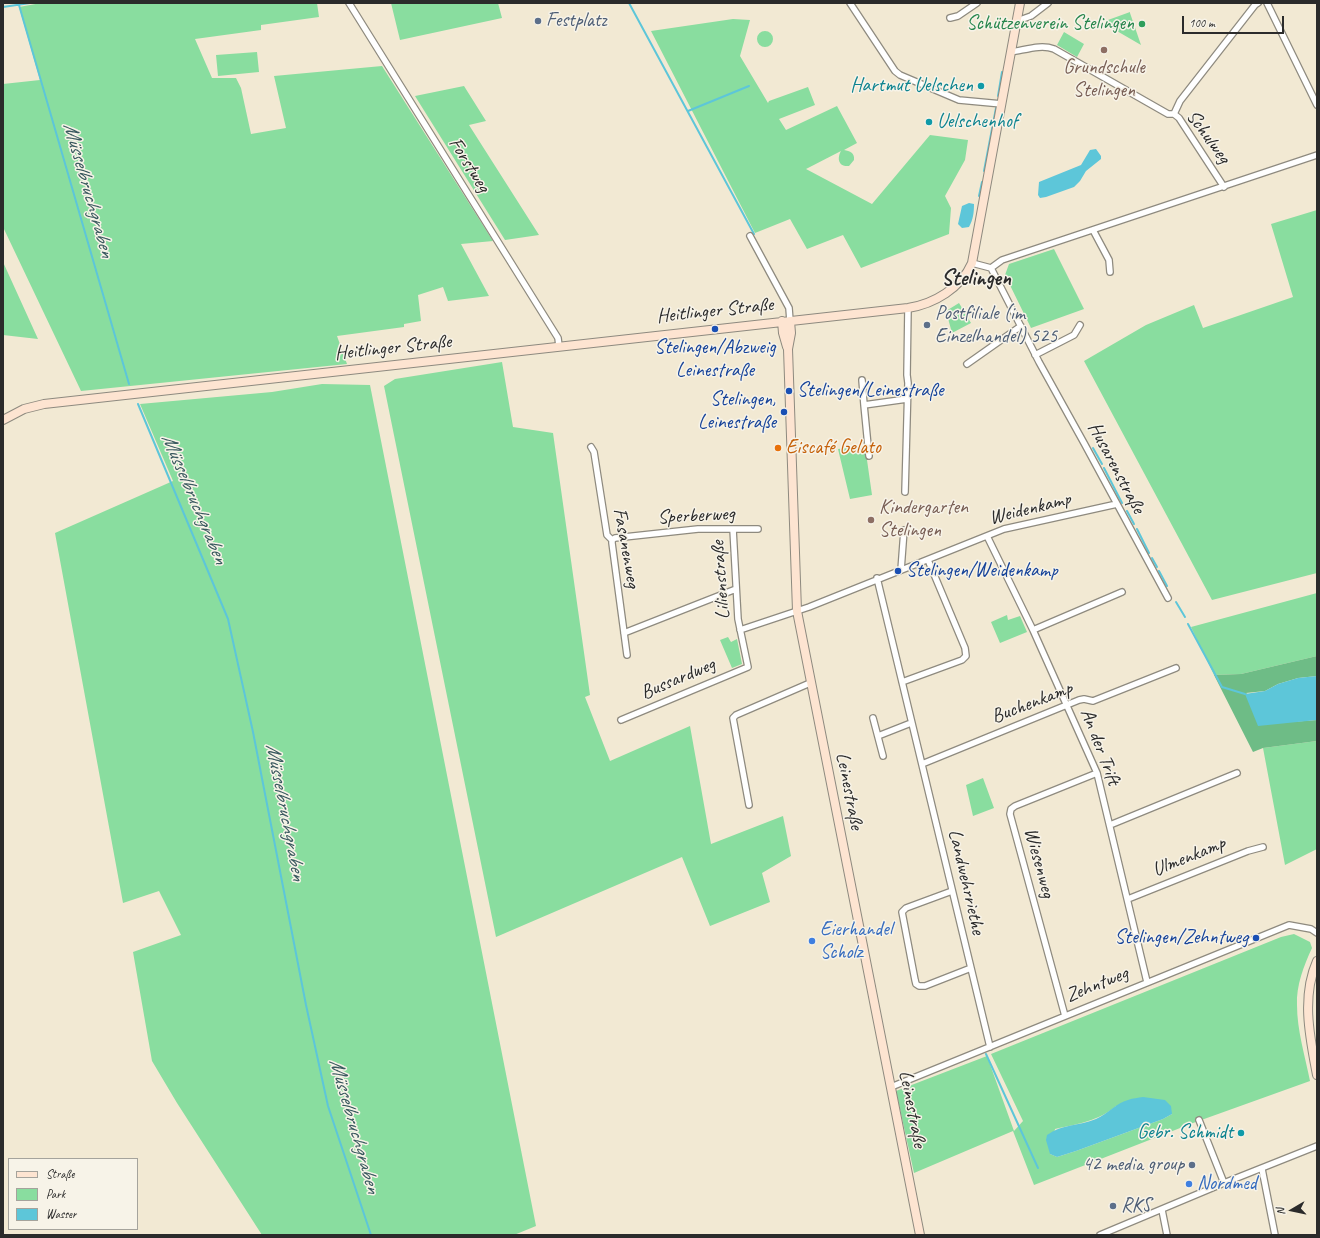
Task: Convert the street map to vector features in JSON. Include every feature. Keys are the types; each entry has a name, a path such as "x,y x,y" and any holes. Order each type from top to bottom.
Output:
{"street":[{"name":"Forstweg","path":"349,3 558,338 559,346"},
{"path":"850,3 895,71 900,75 959,100 1002,104"},
{"path":"950,18 958,16 977,3"},
{"path":"1020,3 972,263 991,268 1002,260 1317,155"},
{"path":"1017,21 1031,16 1048,3"},
{"path":"1174,114 1180,101 1258,3"},
{"path":"1267,3 1317,105"},
{"name":"Schulweg","path":"1011,52 1049,47 1168,114 1174,114 1179,118 1224,187"},
{"path":"1093,230 1109,260 1110,272"},
{"path":"750,236 789,308 786,321"},
{"name":"Heitlinger Straße","path":"3,420 24,409 44,404 908,308 925,305 947,292 962,279 972,263"},
{"name":"Husarenstraße","path":"991,268 1035,355 1168,598"},
{"path":"905,492 908,308"},
{"name":"Leinestraße","path":"786,321 791,332 788,349 797,611 920,1235"},
{"path":"1035,355 1074,335 1080,325"},
{"path":"967,364 1021,326"},
{"path":"862,380 869,456"},
{"path":"864,405 907,399"},
{"name":"Fasanenweg","path":"591,447 594,452 607,535 612,540 626,655"},
{"name":"Weidenkamp","path":"797,611 877,578 928,560 1004,529 1117,504"},
{"name":"Sperberweg","path":"612,540 615,538 698,529 758,529"},
{"name":"Lilienstraße","path":"733,529 738,619 748,667"},
{"path":"901,570 904,530"},
{"name":"An der Trift","path":"987,536 1033,630 1097,772 1147,982"},
{"path":"902,682 962,660 966,656 965,648 928,560"},
{"name":"Landwehrriethe","path":"877,578 990,1047"},
{"path":"624,633 736,589"},
{"path":"1033,630 1122,592"},
{"name":"Lilienstraße","path":"740,630 797,611"},
{"name":"Bussardweg","path":"621,720 748,667"},
{"name":"Buchenkamp","path":"922,764 1067,705 1084,699 1094,701 1176,668"},
{"path":"749,805 733,718 736,715 810,683"},
{"path":"873,718 883,756"},
{"path":"878,736 911,723"},
{"name":"Wiesenweg","path":"1064,1016 1010,814 1011,809 1015,806 1097,772"},
{"path":"1110,825 1237,774"},
{"name":"Ulmenkamp","path":"1128,899 1248,851 1263,847"},
{"path":"952,891 906,908 902,912 916,984 919,986 925,986 971,968"},
{"name":"Zehntweg","path":"891,1087 1289,925 1311,929 1317,933"},
{"path":"1317,961 1310,980 1308,1007 1310,1034 1317,1075"},
{"path":"1199,1120 1224,1183"},
{"path":"1100,1235 1317,1146"},
{"path":"1262,1169 1275,1235"},
{"path":"1162,1210 1167,1235"}],"green space":[{"path":"41,3 317,3 319,17 261,25 261,30 195,39 212,78 236,78 241,88 251,134 286,128 274,76 382,66 493,241 461,244 489,296 448,301 443,287 418,295 421,321 404,324 404,327 337,336 347,364 81,391 3,227 3,84 40,80 19,7"},
{"path":"391,3 498,3 502,18 400,40"},
{"path":"1130,12 1141,45 1110,27 1108,20"},
{"path":"733,19 750,20 740,56 768,103 769,101 808,87 815,105 779,119 786,130 837,106 857,143 844,150 850,152 854,156 854,160 849,166 845,166 839,162 841,151 806,169 872,204 930,135 968,140 965,160 945,196 951,208 949,234 861,268 843,235 807,249 790,219 755,233 651,31"},
{"path":"765,31 771,33 773,39 771,45 765,47 759,45 757,39 759,33"},
{"path":"1064,32 1084,44 1077,57 1057,45"},
{"path":"257,52 259,72 218,76 216,55"},
{"path":"464,86 486,121 469,125 539,235 505,240 415,96"},
{"path":"1317,210 1317,573 1212,600 1084,361 1146,325 1194,305 1203,328 1293,297 1271,224"},
{"path":"1054,249 1084,309 1031,328 1005,275 1009,264"},
{"path":"3,262 38,339 3,335"},
{"path":"959,303 971,323 952,333 946,311"},
{"path":"502,362 513,427 553,433 590,695 585,697 610,761 690,726 711,844 783,816 791,856 762,873 770,902 710,926 682,857 496,937 384,386 395,379"},
{"path":"322,384 370,385 536,1226 514,1235 262,1235 177,1103 152,1061 133,952 181,935 159,891 123,903 55,533 173,481 140,404 272,392"},
{"path":"865,446 872,495 850,499 838,449"},
{"path":"1317,593 1317,656 1241,674 1214,675 1191,627"},
{"path":"1007,615 1008,620 1020,616 1027,632 1000,643 991,622"},
{"path":"728,637 731,642 737,639 742,664 732,668 720,640"},
{"path":"1317,656 1317,676 1298,678 1278,684 1265,691 1246,693 1291,722 1317,720 1317,741 1263,748 1253,752 1214,675 1241,674"},
{"path":"1317,741 1317,849 1285,865 1263,748"},
{"path":"983,778 994,808 973,816 966,785"},
{"path":"1294,934 1310,942 1312,948 1301,976 1297,998 1297,1014 1310,1081 1193,1123 1034,1185 1013,1131 914,1173 896,1091 987,1056 1014,1131 1023,1121 991,1054 1281,937","holes":["1116,1106 1172,1114 1163,1119 1076,1151 1057,1157 1050,1154 1055,1129 1095,1119"]}],"water":[{"path":"1096,149 1101,156 1101,159 1086,171 1074,187 1040,198 1038,195 1039,182 1081,165 1090,150"},
{"path":"969,203 974,204 972,219 969,227 962,228 958,224 962,206"},
{"path":"1317,676 1317,720 1258,726 1245,694 1265,691 1278,684 1298,678"},
{"path":"1143,1097 1165,1100 1171,1106 1172,1114 1163,1119 1076,1151 1057,1157 1050,1154 1046,1140 1047,1135 1053,1131 1096,1119 1124,1101"}],"waterway":[{"name":"Müsselbruchgraben","path":"3,7 30,3"},
{"path":"629,3 754,234"},
{"name":"Müsselbruchgraben","path":"19,5 129,384"},
{"path":"998,96 1002,72"},
{"path":"688,111 749,86"},
{"path":"984,171 996,108"},
{"path":"979,196 982,182"},
{"name":"Müsselbruchgraben","path":"138,404 228,619 253,732 306,1005 328,1106 371,1235"},
{"path":"1093,448 1102,464"},
{"path":"1104,468 1122,503"},
{"path":"1127,511 1134,524"},
{"path":"1137,529 1149,553"},
{"path":"1152,558 1157,567"},
{"path":"1159,571 1167,586"},
{"path":"1176,602 1185,617"},
{"path":"1188,624 1222,687 1245,694"},
{"path":"986,1054 1038,1168"}],"place":[{"name":"Festplatz","path":"538,21"},
{"name":"Schützenverein Stelingen","path":"1142,24"},
{"name":"Grundschule Stelingen","path":"1104,50"},
{"name":"Hartmut Uelschen","path":"981,86"},
{"name":"Uelschenhof","path":"929,122"},
{"name":"Postfiliale (im Einzelhandel) 525","path":"927,325"},
{"name":"Stelingen/Abzweig Leinestraße","path":"715,329"},
{"name":"Stelingen/Leinestraße","path":"789,391"},
{"name":"Stelingen, Leinestraße","path":"784,412"},
{"name":"Eiscafé Gelato","path":"778,448"},
{"name":"Kindergarten Stelingen","path":"871,520"},
{"name":"Stelingen/Weidenkamp","path":"898,571"},
{"name":"Stelingen/Zehntweg","path":"1256,938"},
{"name":"Eierhandel Scholz","path":"812,941"},
{"name":"Gebr. Schmidt","path":"1241,1133"},
{"name":"42 media group","path":"1192,1165"},
{"name":"Nordmed","path":"1189,1184"},
{"name":"RKS","path":"1113,1206"}],"district":[{"name":"Stelingen","path":"976,279"}]}
